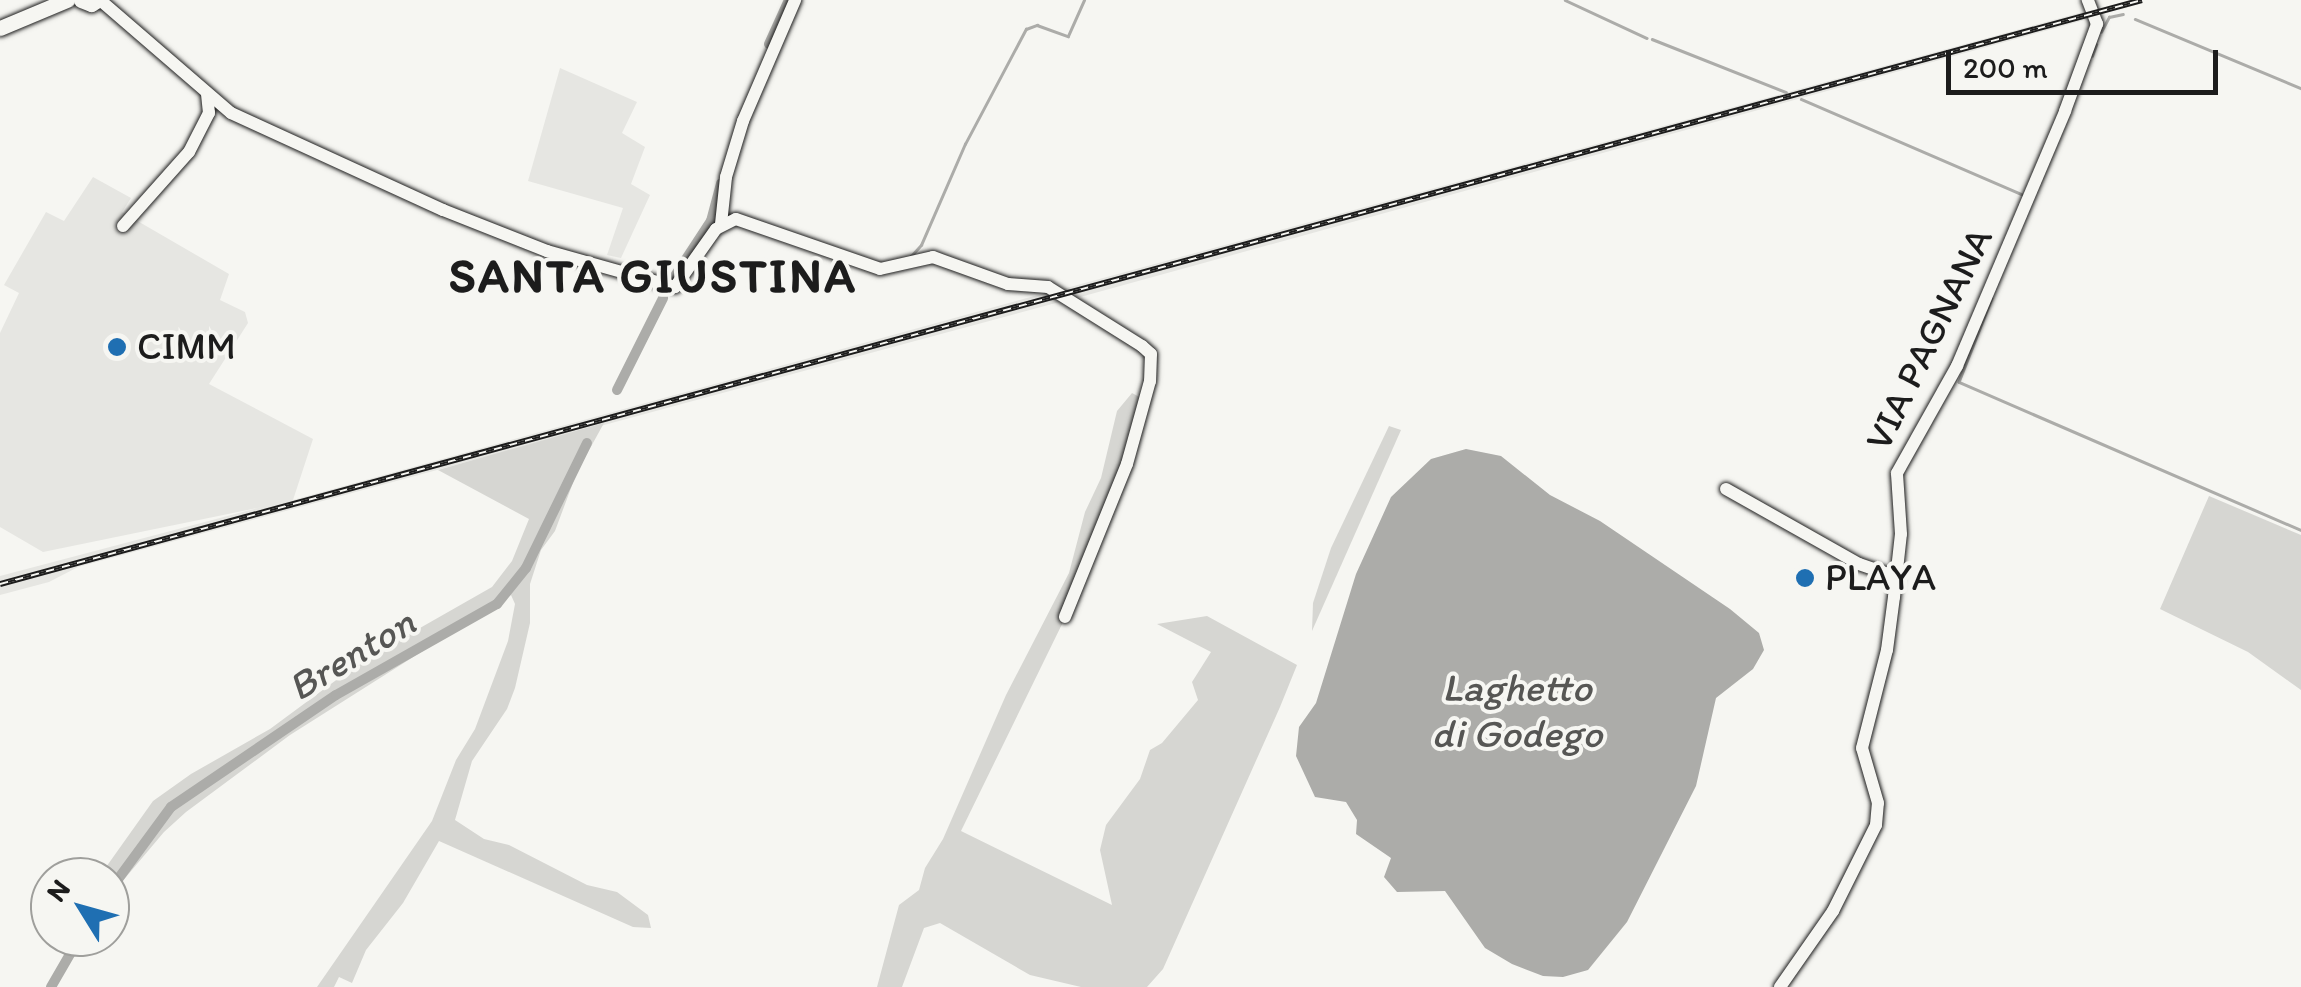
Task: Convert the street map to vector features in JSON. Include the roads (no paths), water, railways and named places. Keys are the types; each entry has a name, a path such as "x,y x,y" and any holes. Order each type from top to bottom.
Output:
{"main road":[{"path":"0,28 67,0"},
{"path":"82,0 88,4 99,0"}],"street":[{"path":"99,0 230,113 442,210 547,251 679,285 721,217 748,105 795,0"},
{"name":"VIA PAGNANA","path":"1780,987 1833,912 1876,826 1878,803 1864,769 1863,735 1885,660 1897,577 1901,534 1897,473 1957,366 2095,34 2095,13 2088,0"},
{"path":"123,226 189,152 209,113 207,92"},
{"path":"721,217 748,222 880,269 933,257 1008,284 1048,287 1151,354 1150,381 1127,464 1065,618"},
{"path":"1726,489 1860,564 1897,577"}],"water":[{"name":"Laghetto di Godego","path":"1466,449 1501,456 1550,495 1600,521 1730,609 1759,633 1764,650 1753,669 1716,698 1696,786 1627,922 1588,970 1563,977 1543,976 1485,948 1445,891 1397,892 1384,877 1391,858 1356,834 1357,820 1346,802 1315,797 1296,756 1299,727 1316,703 1356,574 1391,497 1431,459"}],"waterway":[{"name":"Brenton","path":"769,44 789,0"},
{"path":"911,256 921,245 965,144 1026,29 1037,25 1068,36 1084,0"},
{"path":"1565,0 1647,38"},
{"path":"2101,32 2109,17 2123,14"},
{"path":"2135,19 2301,88"},
{"path":"1652,39 1786,92"},
{"path":"2092,56 2096,45"},
{"path":"1801,99 2022,194"},
{"name":"Brenton","path":"673,279 711,221 721,183"},
{"name":"Brenton","path":"617,390 663,298"},
{"path":"1992,298 1959,382 2301,530"},
{"name":"Brenton","path":"130,863 171,807 336,695 497,604 526,568 587,443"},
{"name":"Brenton","path":"51,987 68,957"}],"railway":[{"path":"0,584 2142,0"}],"place":[{"name":"CIMM","path":"117,347"},
{"name":"PLAYA","path":"1805,578"}],"district":[{"name":"SANTA GIUSTINA","path":"653,276"}]}
